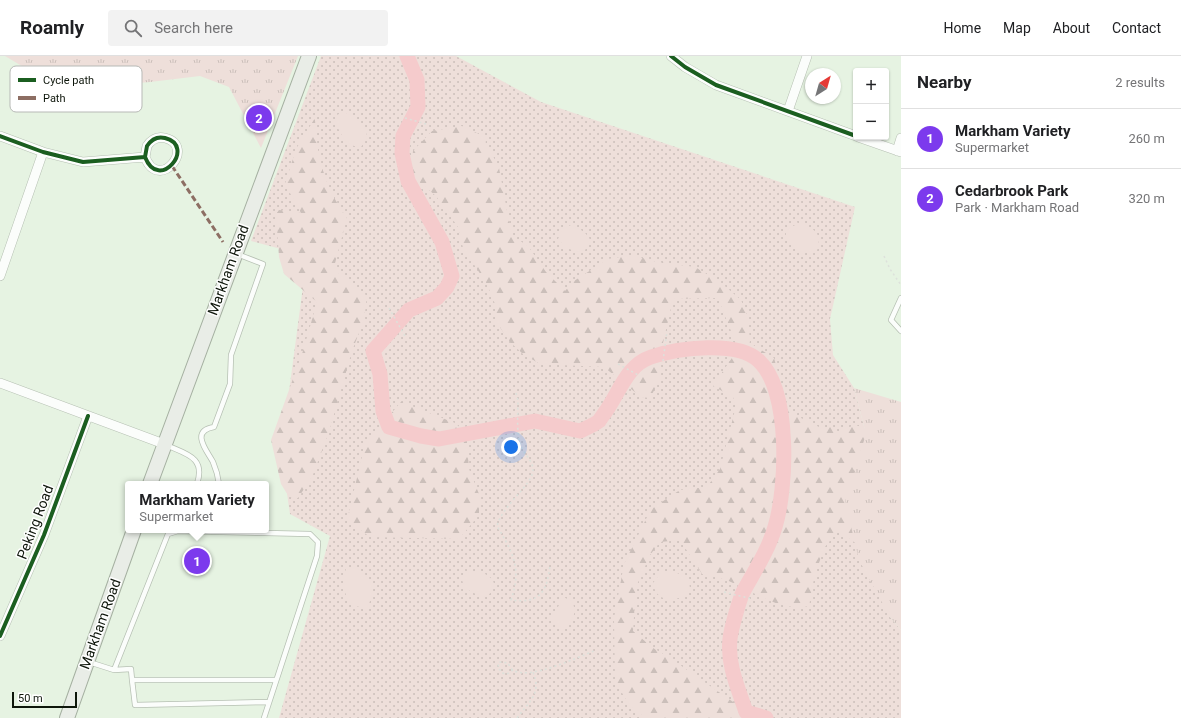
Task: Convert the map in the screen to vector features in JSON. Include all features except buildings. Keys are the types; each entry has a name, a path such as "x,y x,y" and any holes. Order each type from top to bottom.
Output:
{"main road":[{"name":"Markham Road","path":"151,481 308,56"},
{"name":"Markham Road","path":"67,718 133,533"}],"street":[{"path":"671,56 685,67 716,85 853,135"},
{"path":"788,111 807,56"},
{"path":"0,136 43,152 83,162 145,157"},
{"path":"865,140 899,152 901,138"},
{"path":"0,276 3,259 43,152"},
{"path":"0,383 164,444"},
{"name":"Peking Road","path":"0,636 44,535 88,416"}],"lane":[{"path":"218,481 214,464 202,444 202,437 206,430 214,427 229,387 231,355 263,264 234,254"},
{"path":"901,298 891,320 901,331"},
{"path":"164,444 190,456 198,463 200,474 198,481"},
{"path":"114,670 168,534 171,533"},
{"path":"264,718 317,556 318,542 310,534 269,533"},
{"path":"87,661 114,670 132,669 135,705 269,702"},
{"path":"132,680 276,680"}],"path":[{"path":"405,118 426,124"},
{"path":"884,256 901,285"},
{"path":"388,308 404,336"},
{"path":"663,361 667,331"},
{"path":"618,364 640,376"},
{"path":"516,393 521,446 531,463 533,471 529,479 500,517 497,526 508,544 517,569 516,586 511,600 524,601 535,599 544,590 548,581 550,565"},
{"path":"724,592 752,599"},
{"path":"513,670 507,674 502,673 498,667 499,662 508,662 513,670 518,672 533,672 552,668 594,651"},
{"path":"517,718 536,692 537,683 533,672"}],"green space":[{"path":"5,56 298,56 261,148 229,87 200,76 142,83 142,66 22,66"},
{"path":"321,56 456,56 541,102 855,207 830,319 833,355 854,388 866,434 890,617 901,630 901,718 279,718 330,536 290,514 281,452 307,256 251,241"},
{"path":"343,112 356,119 367,131 366,140 361,147 351,145 339,131 335,122 337,115"},
{"path":"315,118 317,145 323,171 327,183 339,207 347,218 334,267 336,271 367,296 364,320 352,351 329,432 312,477 298,498 289,497 281,484 271,440 303,351 317,302 284,274 279,257 276,214 279,210 301,213 285,184 296,149"},
{"path":"462,126 483,136 499,168 510,227 514,237 528,246 546,272 565,291 574,281 608,259 632,255 657,262 695,267 720,282 741,300 748,317 750,343 774,358 789,412 821,428 831,427 839,432 852,426 859,426 872,433 892,568 838,531 824,548 814,578 809,606 789,606 770,601 729,581 702,574 680,540 660,542 650,555 636,587 633,631 653,648 736,704 759,710 771,718 645,718 628,703 615,681 614,618 624,564 651,509 680,490 707,487 720,469 736,406 733,397 713,386 738,349 718,298 673,299 660,356 659,381 650,398 641,397 604,367 540,364 523,354 510,342 497,323 495,304 487,284 463,248 458,227 436,196 411,175 413,151 432,131"},
{"path":"795,222 807,226 816,232 819,240 816,253 802,253 786,240 786,230 797,224"},
{"path":"571,225 583,231 591,242 585,250 576,252 565,247 558,239 562,229"},
{"path":"854,388 901,402 901,630 890,617 859,560 845,501 866,434"},
{"path":"401,402 455,423 466,433 469,469 479,494 479,515 459,539 370,537 347,520 365,444"},
{"path":"354,566 368,578 371,584 372,595 367,607 354,605 346,596 344,589 344,576 346,569"},
{"path":"474,571 485,574 494,584 494,588 486,597 471,592 464,586 462,578 464,573"},
{"path":"662,571 677,573 689,581 690,589 686,596 670,599 661,597 657,594 653,583"},
{"path":"563,597 572,601 574,605 574,616 570,623 563,628 551,621"}],"waterway":[{"path":"407,56 417,80 418,107 403,136 402,153 408,181 442,242 452,276 447,287 437,298 409,310 373,351 380,374 383,411 389,427 421,436 439,439 535,421 580,431 599,421 630,372 636,366 651,357 676,351 723,348 749,354 759,361 769,375 777,394 781,416 784,441 782,489 775,527 765,552 741,596 735,615 729,648 734,676 746,712 766,718"}],"marked path":[{"path":"172,166 223,242"}],"cycle path":[{"path":"671,56 685,67 716,85 853,135"},
{"path":"0,136 43,152 83,162 145,157 151,167 159,170 166,169 172,164 176,157 177,149 174,143 165,138 157,138 152,140 147,146 145,157"},
{"path":"0,636 44,535 88,416"}],"place":[{"name":"Cedarbrook Park","path":"259,118"},
{"name":"Markham Variety","path":"197,561"}]}
